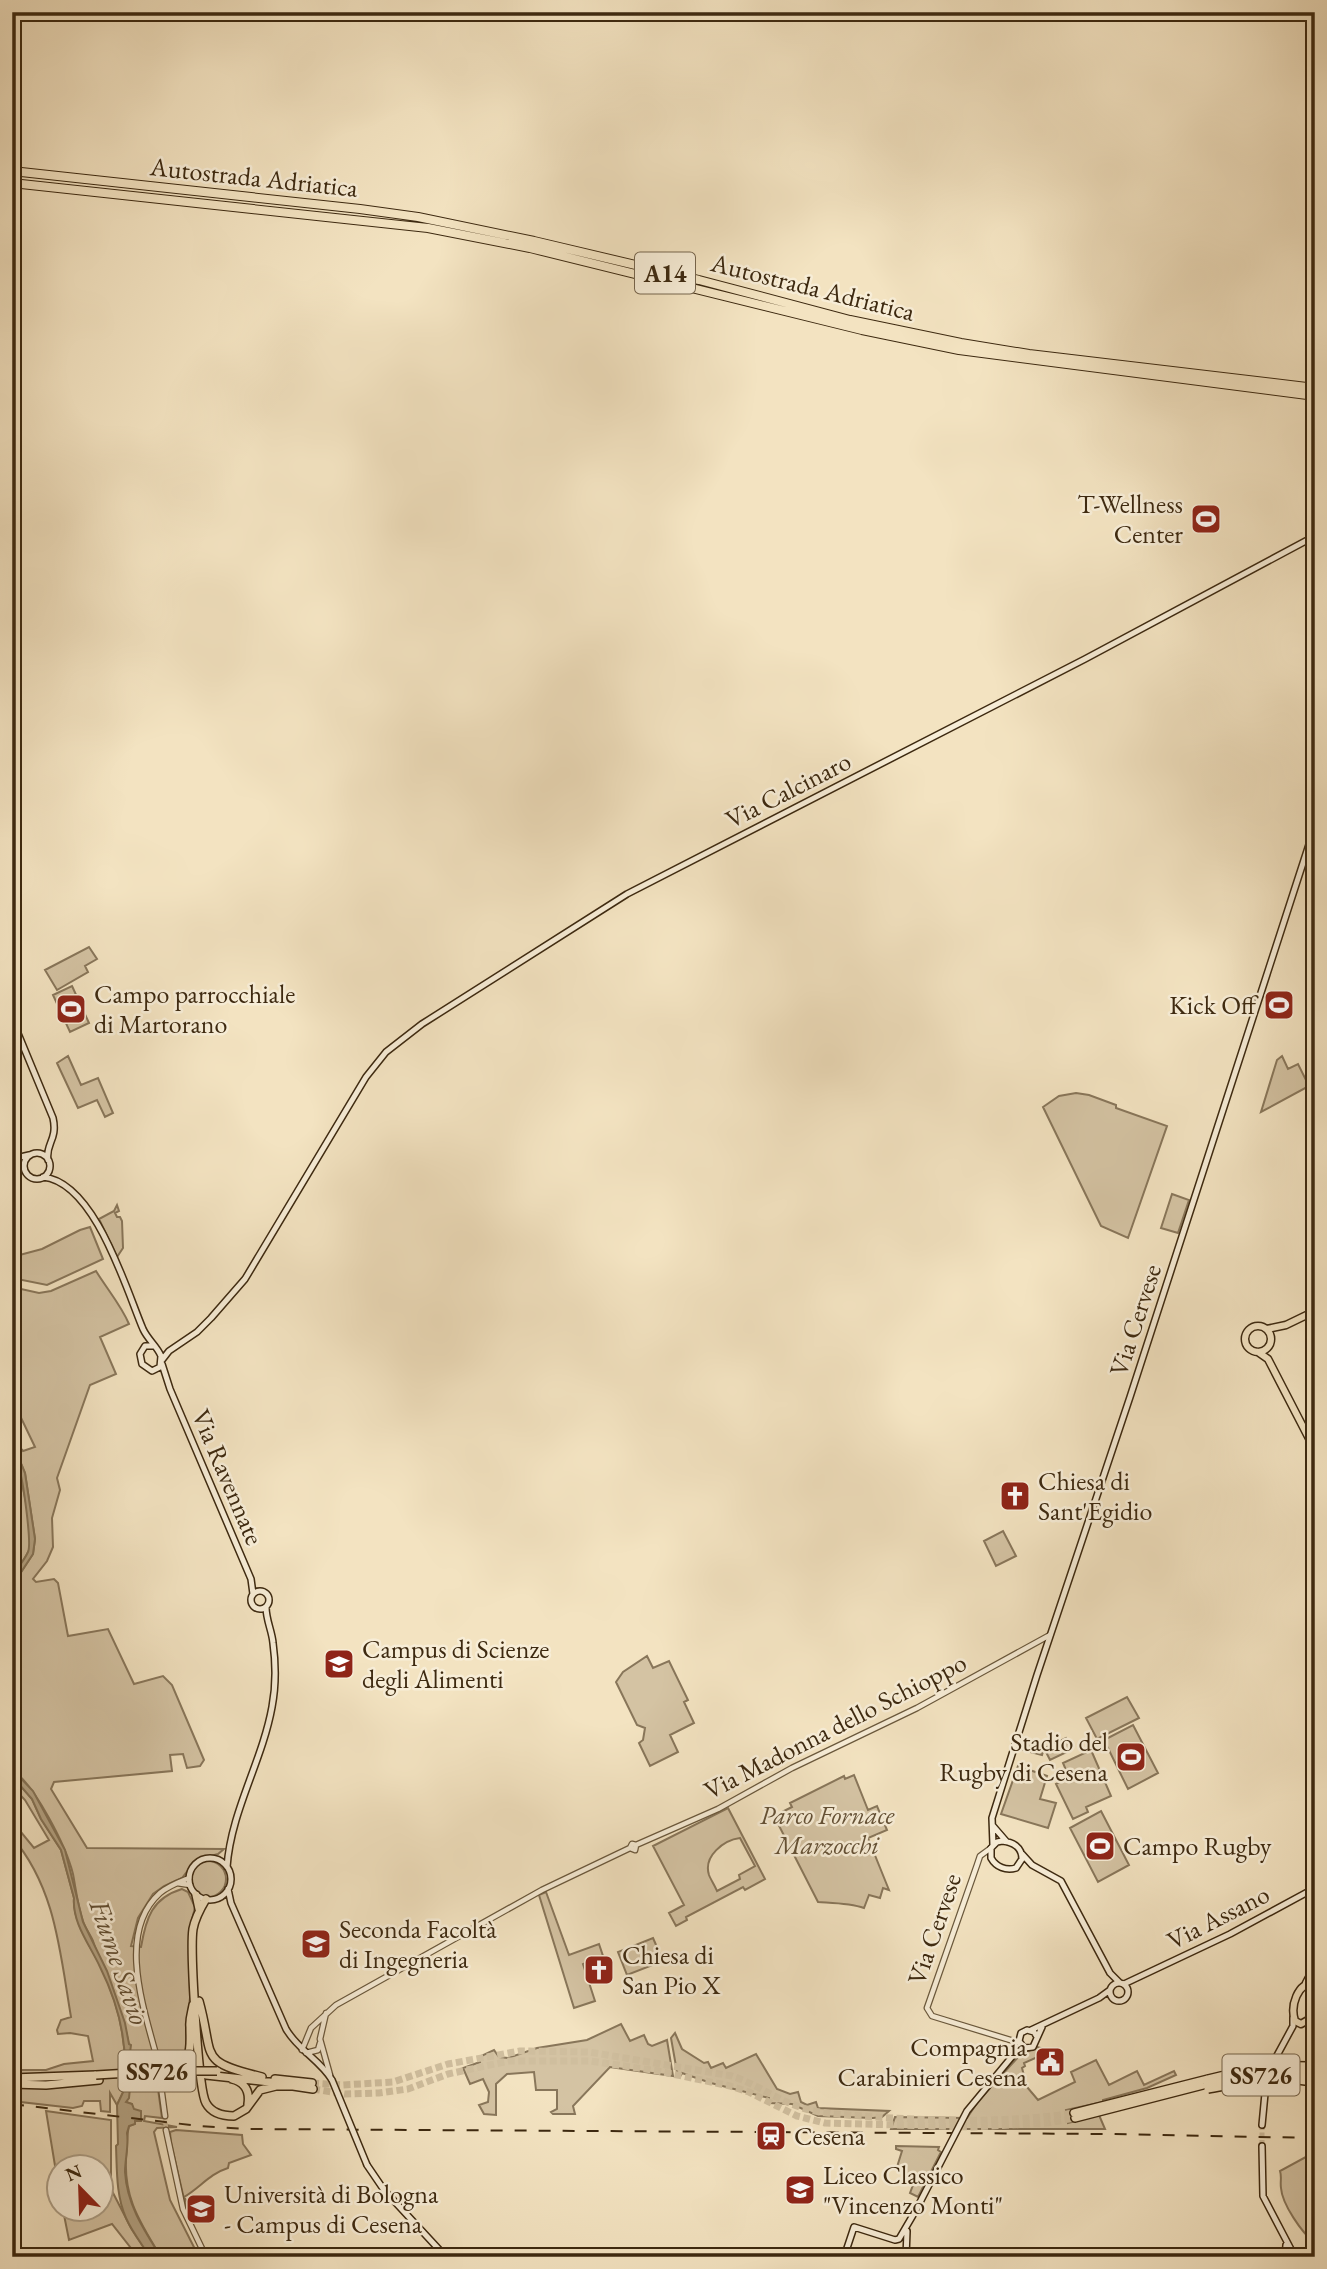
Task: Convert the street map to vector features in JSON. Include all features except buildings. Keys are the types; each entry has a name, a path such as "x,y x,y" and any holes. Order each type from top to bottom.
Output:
{"highway":[{"name":"Autostrada Adriatica","path":"12,172 418,217 534,241 699,280 850,320 961,343 1029,354 1315,388"},
{"name":"Autostrada Adriatica","path":"12,183 428,228 530,248 862,330 959,350 1315,396"},
{"path":"196,1895 200,1909"},
{"path":"206,1899 193,1932 200,2070 205,2101 213,2111 227,2116 240,2114 257,2092 267,2087 297,2086"},
{"path":"193,1959 210,2053 227,2068 262,2077"},
{"path":"161,2068 183,2062 190,2051 190,2020 195,1990"},
{"name":"SS726","path":"1075,2115 1127,2102 1235,2068 1281,2064 1313,2070"},
{"name":"SS726","path":"12,2078 98,2077 206,2075 313,2086 217,2071 161,2068 98,2077 46,2085 12,2084"},
{"name":"SS726","path":"1127,2102 1150,2099 1207,2084 1313,2070"},
{"path":"206,2075 233,2079 243,2084 248,2092 248,2105"},
{"path":"1150,2099 1260,2080 1281,2079 1315,2083"}],"main road":[{"name":"Via Calcinaro","path":"162,1362 169,1351 211,1318 244,1279 366,1077 386,1052 422,1024 627,894 1085,659 1315,536"},
{"name":"Via Cervese","path":"992,1846 992,1818 1315,826"},
{"path":"12,1019 55,1126 47,1151 49,1163 43,1177"},
{"path":"24,1169 25,1161 46,1145 52,1132 48,1106"},
{"path":"13,1159 33,1154 43,1155 58,1182"},
{"path":"13,1159 33,1178 43,1177 58,1182 79,1199 99,1224 144,1332 162,1362 152,1371 140,1361 144,1332"},
{"path":"1315,1311 1286,1325 1267,1329 1254,1326 1245,1334 1244,1341 1247,1347 1268,1359 1315,1450"},
{"path":"1258,1352 1286,1325"},
{"path":"1267,1329 1270,1342 1268,1359"},
{"path":"143,1348 147,1345 166,1348 180,1343"},
{"name":"Via Ravennate","path":"162,1362 170,1389 251,1579 253,1594"},
{"name":"Via Ravennate","path":"152,1371 164,1380 170,1389"},
{"name":"Via Ravennate","path":"251,1579 261,1591"},
{"path":"269,1624 251,1603 253,1594 261,1591 269,1597 266,1607 269,1624 275,1663 275,1692 267,1728 242,1800 228,1852 228,1889 231,1903 278,2014 290,2037 331,2078 367,2165 384,2190 446,2257"},
{"path":"258,1609 266,1607"},
{"path":"993,1826 1006,1841 1016,1846 1032,1865 1061,1881 1110,1973 1129,1993"},
{"path":"1006,1841 992,1846 990,1854 993,1862 1006,1869 1039,1869"},
{"path":"228,1852 216,1859 200,1861 191,1870 189,1882 196,1895 231,1903"},
{"path":"1016,1868 1021,1864 1022,1854"},
{"path":"216,1859 227,1867"},
{"name":"Via Assano","path":"1122,1983 1138,1979 1230,1934 1315,1888"},
{"path":"217,1898 228,1889"},
{"path":"1305,1984 1315,1980 1315,1967"},
{"path":"1274,2061 1290,2030 1295,2001 1315,1967"},
{"path":"1110,1973 1111,1996 1114,2000"},
{"path":"1099,1998 1124,2000 1138,1979"},
{"path":"844,2257 854,2227 899,2239 967,2111 1015,2053 1020,2043 1019,2035 1024,2030 1043,2026 1099,1998 1122,1983"},
{"path":"1290,2030 1308,2020 1315,2012"},
{"path":"1293,2018 1301,2024"},
{"path":"1015,2053 1035,2046 1043,2026"},
{"path":"1031,2030 1037,2037"},
{"path":"1020,2043 1026,2049"},
{"path":"1262,2125 1266,2083"},
{"path":"1262,2146 1263,2196 1294,2257"},
{"path":"906,2257 907,2228"},
{"path":"1285,2257 1286,2242"}],"street":[{"name":"Via Madonna dello Schioppo","path":"327,2012 542,1890 630,1848 635,1850 636,1845 718,1809 792,1768 918,1708 1050,1635"},
{"name":"Via Cervese","path":"992,1846 982,1854 978,1863 927,2008 932,2017 1006,2040"},
{"name":"Via Cervese","path":"978,1863 988,1860 993,1862"},
{"path":"161,2068 137,1977 136,1941 146,1909 162,1891 177,1883 189,1882"},
{"path":"307,2035 304,2052 318,2050 321,2028 327,2012"},
{"path":"290,2037 307,2035 327,2012"},
{"path":"1006,2040 1019,2035"},
{"path":"1006,2040 1020,2043"},
{"path":"320,2043 331,2078"},
{"path":"160,2080 165,2116"},
{"path":"166,2130 183,2209 204,2254 220,2257"}],"green space":[{"path":"89,947 97,959 85,966 88,972 57,990 45,970"},
{"name":"Campo parrocchiale di Martorano","path":"72,986 89,1023 70,1032 53,995"},
{"path":"68,1056 81,1085 98,1078 113,1113 105,1117 97,1100 78,1108 57,1063"},
{"path":"1282,1056 1288,1069 1298,1064 1309,1086 1261,1112 1277,1060"},
{"path":"1076,1093 1089,1095 1116,1105 1116,1108 1167,1126 1128,1238 1101,1226 1043,1107 1059,1096"},
{"path":"1172,1194 1189,1200 1178,1233 1161,1228"},
{"path":"117,1205 119,1211 115,1213 122,1221 123,1248 117,1257 99,1219 114,1211"},
{"path":"90,1227 103,1259 47,1285 12,1278 12,1257 42,1249"},
{"path":"96,1271 129,1324 100,1337 116,1374 90,1385 57,1478 60,1490 52,1518 53,1547 47,1561 33,1579 36,1582 54,1579 58,1583 68,1636 108,1629 134,1684 163,1676 172,1685 204,1760 200,1766 187,1768 183,1754 170,1755 172,1771 54,1782 51,1789 87,1848 224,1849 218,1854 196,1860 182,1878 153,1894 138,1918 131,1946 141,1947 148,1918 157,1904 182,1889 188,1892 195,1907 189,1933 190,1998 186,2028 187,2049 183,2059 170,2066 155,2067 162,2118 145,2116 144,2121 177,2127 157,2128 154,2132 170,2200 199,2257 161,2257 133,2206 126,2164 128,2129 134,2124 132,2104 126,2102 131,2063 125,2027 83,1921 73,1874 64,1848 31,1789 12,1769 12,1586 33,1554 35,1539 25,1473 20,1461 12,1454 12,1438 23,1451 35,1447 12,1399 12,1287 39,1293 51,1291"},
{"path":"12,1460 23,1488 30,1547 12,1576 12,1558 18,1544 19,1515 12,1485"},
{"path":"1003,1531 1016,1556 996,1566 984,1541"},
{"path":"647,1656 653,1668 669,1661 688,1700 684,1702 694,1723 670,1735 678,1752 650,1766 639,1743 643,1740 645,1728 637,1725 616,1682 623,1672"},
{"path":"1127,1697 1139,1718 1097,1739 1086,1718"},
{"name":"Stadio del Rugby di Cesena","path":"1133,1725 1158,1773 1128,1789 1104,1740"},
{"path":"1066,1738 1071,1750 1050,1760 1044,1748 1042,1755 1023,1750 1026,1742 1045,1748"},
{"path":"1091,1750 1111,1796 1086,1807 1088,1812 1073,1819 1056,1784 1069,1777 1063,1763"},
{"path":"1018,1766 1047,1776 1040,1799 1056,1803 1048,1828 1001,1814"},
{"name":"Parco Fornace Marzocchi","path":"854,1775 868,1810 877,1806 887,1830 868,1838 889,1890 883,1888 880,1898 869,1895 864,1908 818,1902 774,1816 792,1807 790,1803 844,1776 845,1779"},
{"path":"12,1776 32,1799 61,1850 79,1925 101,1967 117,2009 123,2038 126,2086 117,2105 110,2093 110,2112 101,2111 100,2101 84,2101 82,2106 73,2108 12,2101 12,2088 57,2087 94,2072 12,2076 12,2070 46,2070 64,2064 93,2061 88,2036 58,2034 61,2020 71,2017 59,1945 47,1899 38,1878 12,1837 12,1821 34,1848 49,1840 25,1800 12,1786"},
{"path":"728,1808 765,1879 745,1890 743,1887 686,1917 687,1920 676,1926 669,1913 684,1905 653,1846","holes":["740,1838 755,1866 739,1875 740,1879 717,1891 708,1868 716,1850"]},
{"name":"Campo Rugby","path":"1101,1811 1129,1865 1098,1882 1070,1828"},
{"path":"208,1861 221,1866 226,1879 221,1892 208,1897 195,1892 190,1879 195,1866"},
{"path":"546,1892 569,1955 599,1944 603,1956 583,1964 595,2001 574,2008 539,1895"},
{"path":"653,1938 663,1961 627,1975 618,1952"},
{"path":"621,2024 630,2041 644,2035 652,2046 667,2040 673,2076 610,2067 573,2106 575,2114 551,2112 557,2109 557,2090 536,2090 534,2072 507,2074 496,2084 496,2115 484,2114 479,2105 488,2102 489,2092 483,2079 470,2084 463,2068 480,2062 479,2057 494,2050 499,2057 508,2058 537,2048 587,2040"},
{"path":"675,2033 682,2049 704,2063 708,2062 711,2068 723,2063 726,2068 756,2054 777,2089 790,2094 798,2092 801,2102 807,2105 816,2102 818,2108 889,2111 882,2117 873,2118 818,2116 792,2104 769,2103 769,2098 682,2073 681,2075 677,2072 671,2038"},
{"path":"1037,2047 1051,2051 1024,2063 1022,2068 1027,2087 1038,2100 1075,2082 1071,2072 1096,2060 1109,2085 1137,2071 1144,2085 1174,2071 1176,2075 1147,2088 1103,2102 1066,2110 1068,2123 1099,2115 1105,2129 891,2129 895,2117 967,2118 979,2100 1020,2055"},
{"path":"46,2111 111,2120 111,2154 53,2154"},
{"path":"176,2130 242,2135 243,2144 251,2155 229,2163 228,2168 184,2197 196,2217 191,2220 187,2212 171,2143 170,2132"},
{"path":"896,2146 939,2147 941,2152 918,2197 910,2193 913,2185 905,2179 904,2169 897,2167 902,2151 896,2149"},
{"path":"1315,2152 1314,2242 1299,2225 1285,2202 1280,2171"},
{"path":"116,2199 150,2257 138,2257 112,2224 116,2224"},
{"path":"66,2224 112,2224 69,2240"}],"shaded area":[{"path":"12,1454 20,1461 25,1473 35,1539 33,1554 12,1586 14,1576 29,1547 23,1485"},
{"path":"12,1769 33,1791 65,1850 83,1922 107,1971 125,2023 131,2045 129,2060 132,2068 129,2098 126,2102 141,2111 141,2121 135,2121 135,2124 129,2126 127,2133 126,2184 137,2217 161,2257 150,2257 134,2233 123,2210 119,2192 117,2105 126,2086 123,2038 117,2009 79,1925 61,1850 32,1799 12,1776"}],"tunnel":[{"path":"312,2083 343,2085 393,2082 448,2064 520,2051 589,2052 732,2076 796,2106 831,2114 974,2120 1074,2113"},
{"path":"313,2089 345,2094 379,2093 408,2089 448,2074 509,2061 590,2061 658,2071 730,2086 749,2092 797,2116 825,2123 972,2127 1048,2123 1075,2118"},
{"path":"165,2116 166,2130"},
{"path":"1262,2125 1262,2146"}],"railway":[{"path":"12,2104 247,2129 1111,2134 1315,2138"}],"place":[{"name":"T-Wellness Center","path":"1206,519"},
{"name":"Kick Off","path":"1279,1005"},
{"name":"Campo parrocchiale di Martorano","path":"71,1009"},
{"name":"Chiesa di Sant'Egidio","path":"1015,1496"},
{"name":"Campus di Scienze degli Alimenti","path":"339,1664"},
{"name":"Stadio del Rugby di Cesena","path":"1131,1757"},
{"name":"Campo Rugby","path":"1100,1846"},
{"name":"Seconda Facoltà di Ingegneria","path":"316,1944"},
{"name":"Chiesa di San Pio X","path":"599,1970"},
{"name":"Compagnia Carabinieri Cesena","path":"1050,2062"},
{"name":"Cesena","path":"771,2136"},
{"name":"Liceo Classico \"Vincenzo Monti\"","path":"800,2190"},
{"name":"Università di Bologna - Campus di Cesena","path":"201,2209"}],"water label":[{"name":"Fiume Savio","path":"120,1962"}]}
